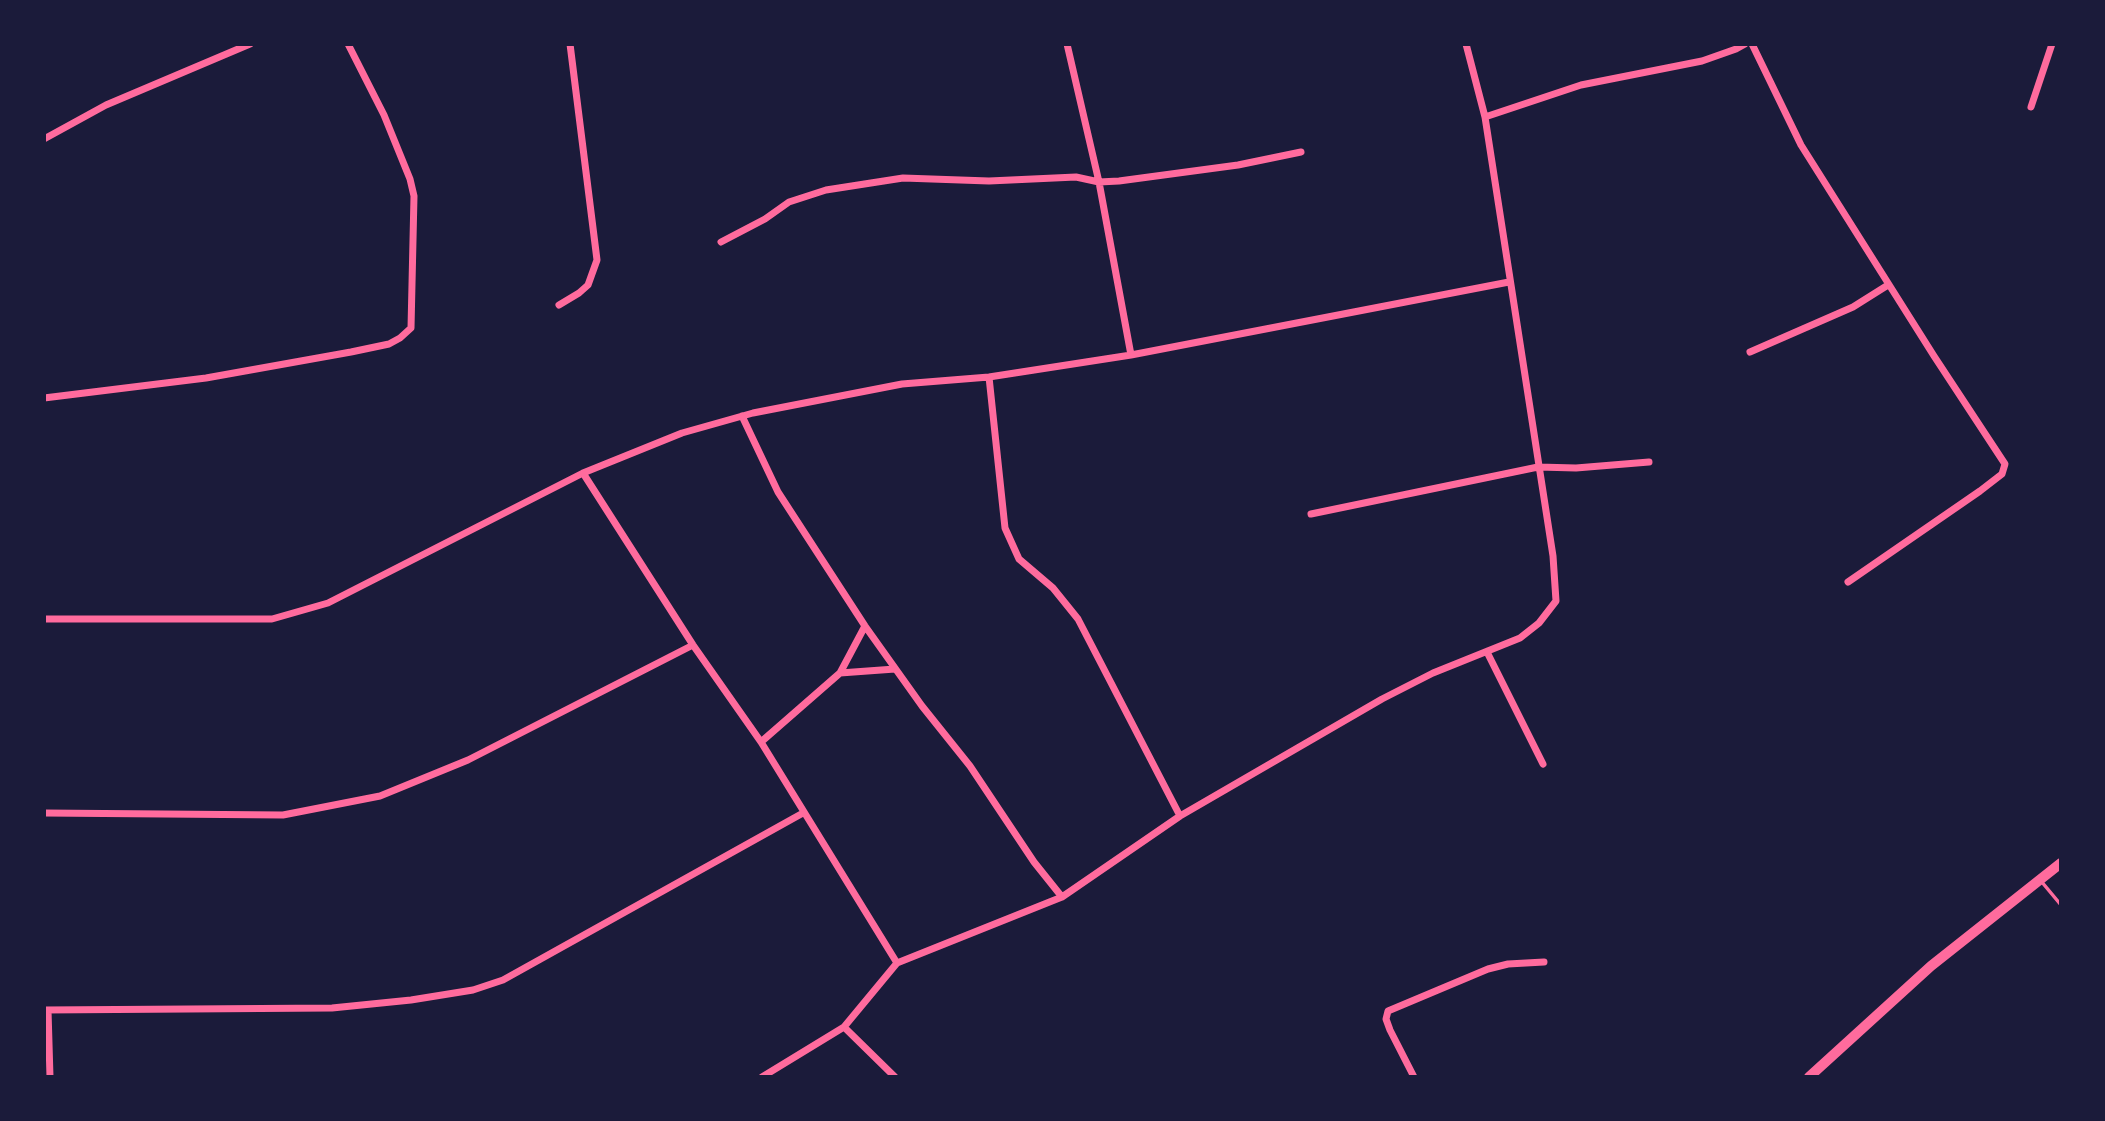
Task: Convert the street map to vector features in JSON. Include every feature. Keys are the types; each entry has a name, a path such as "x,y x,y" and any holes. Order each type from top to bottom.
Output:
{"street":[{"path":"44,139 106,104 250,44"},
{"path":"44,398 206,378 351,352 389,344 411,328 414,196 411,179 384,115 348,44"},
{"path":"559,305 588,285 597,260 570,44"},
{"path":"1067,44 1098,182 1131,355"},
{"path":"762,1077 844,1027 897,963 1062,897 1180,816 1382,699 1433,673 1520,638 1539,623 1556,601 1553,556 1485,117 1466,44"},
{"path":"1485,117 1581,85 1702,61 1745,44"},
{"path":"1752,44 1801,145 1888,285 2005,464 2002,474 1980,491 1848,582"},
{"path":"2031,107 2052,44"},
{"path":"721,242 765,219 789,202 826,190 915,178 989,181 1076,177 1098,182 1238,165 1301,152"},
{"path":"44,619 272,620 328,603 583,473 682,433 742,416 902,384 989,377 1131,355 1509,282"},
{"path":"1750,352 1853,307 1888,285"},
{"path":"989,377 1005,528 1019,559 1053,588 1078,619 1180,816"},
{"path":"742,416 778,492 865,626 970,766 1034,862 1062,897"},
{"path":"1311,514 1538,467 1588,468 1649,462"},
{"path":"583,473 693,645 761,742 897,963"},
{"path":"761,742 840,673 865,626"},
{"path":"44,813 283,815 380,796 468,760 693,645"},
{"path":"1487,652 1543,764"},
{"path":"840,673 895,668"},
{"path":"50,1077 46,1010 332,1009 473,990 503,980 803,813"},
{"path":"1809,1077 1931,966 2061,863"},
{"path":"1414,1077 1390,1030 1386,1019 1388,1011 1488,969 1508,964 1544,962"},
{"path":"844,1027 895,1077"}],"lane":[{"path":"2041,881 2061,905"}]}
